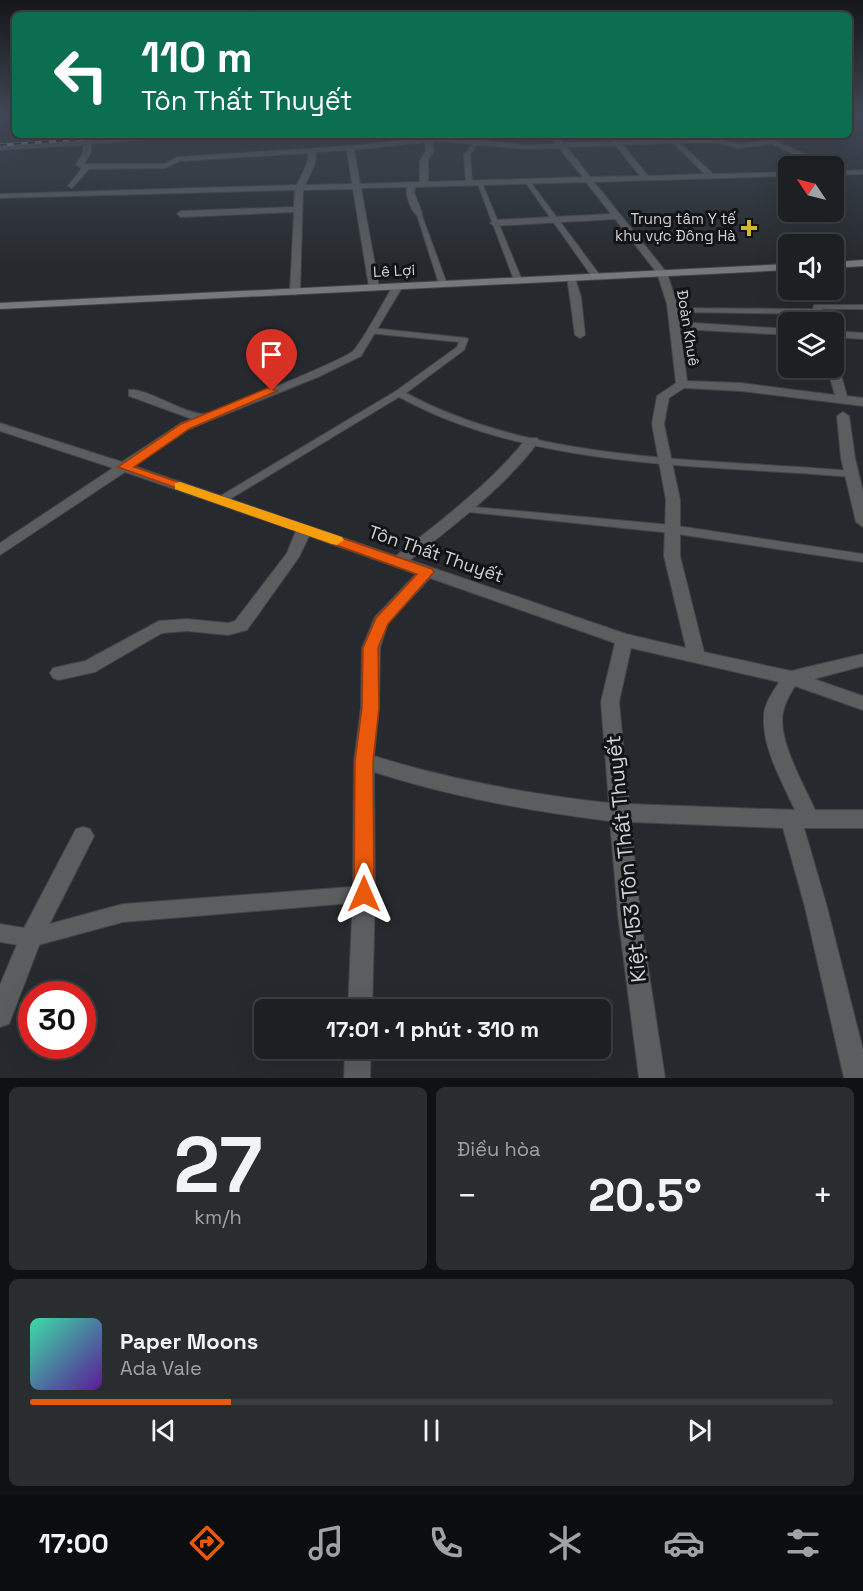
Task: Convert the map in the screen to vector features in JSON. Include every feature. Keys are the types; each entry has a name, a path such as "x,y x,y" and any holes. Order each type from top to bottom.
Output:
{"street":[{"path":"81,162 80,165 87,167 165,166 172,162"},
{"path":"295,291 299,189 311,162"},
{"path":"353,162 375,287"},
{"path":"424,162 424,184"},
{"name":"Đoàn Khuê","path":"574,162 662,273 673,310 682,384 663,396 658,424 673,500 672,556 697,658"},
{"path":"633,162 645,177"},
{"path":"697,162 711,176"},
{"path":"72,186 87,167"},
{"path":"844,172 863,172"},
{"path":"0,196 778,174"},
{"path":"412,185 410,192 418,213"},
{"path":"238,211 241,190"},
{"path":"181,214 299,209"},
{"path":"494,223 617,216"},
{"path":"844,264 863,263"},
{"name":"Lê Lợi","path":"0,306 778,268"},
{"path":"570,278 576,297 580,335"},
{"path":"0,550 185,426 314,375 357,354 398,286"},
{"path":"674,325 778,331"},
{"path":"844,335 863,336"},
{"path":"836,378 842,400"},
{"path":"682,384 741,387 863,402"},
{"path":"134,393 171,409 204,418"},
{"path":"843,416 852,474 863,522"},
{"name":"Tôn Thất Thuyết","path":"0,427 221,500 624,640 791,678 863,703"},
{"path":"398,562 510,468 532,441"},
{"path":"58,673 89,667 159,627 187,625 228,629 241,626 294,554 304,529"},
{"path":"360,999 364,894 364,761 370,708 371,648 381,621 427,572"},
{"name":"Kiệt 153 Tôn Thất Thuyết","path":"624,640 610,702 629,915 652,1078"},
{"path":"857,1078 816,907 800,820 773,716 791,678 863,660"},
{"path":"364,761 406,777 495,797 552,806 620,812 800,820 863,819"},
{"path":"0,1015 31,938 83,836"},
{"path":"357,1078 358,1059"}],"lane":[{"path":"468,162 469,183"},
{"path":"527,181 596,276"},
{"path":"479,183 518,280"},
{"path":"418,213 444,284"},
{"path":"673,310 818,312 817,307 863,307"},
{"path":"221,500 399,393 461,348 464,340 371,331"},
{"path":"399,393 443,416 532,441 665,459 772,465 852,474"},
{"path":"463,509 671,529 863,558"},
{"path":"0,933 31,938 123,914 364,894"}],"slow traffic":[{"path":"180,486 337,540"}],"place":[{"name":"Trung tâm Y tế khu vực Đông Hà","path":"749,228"}],"route":[{"path":"272,391 185,426 124,467 427,572 381,621 371,648 370,708 364,761 364,894"}]}
